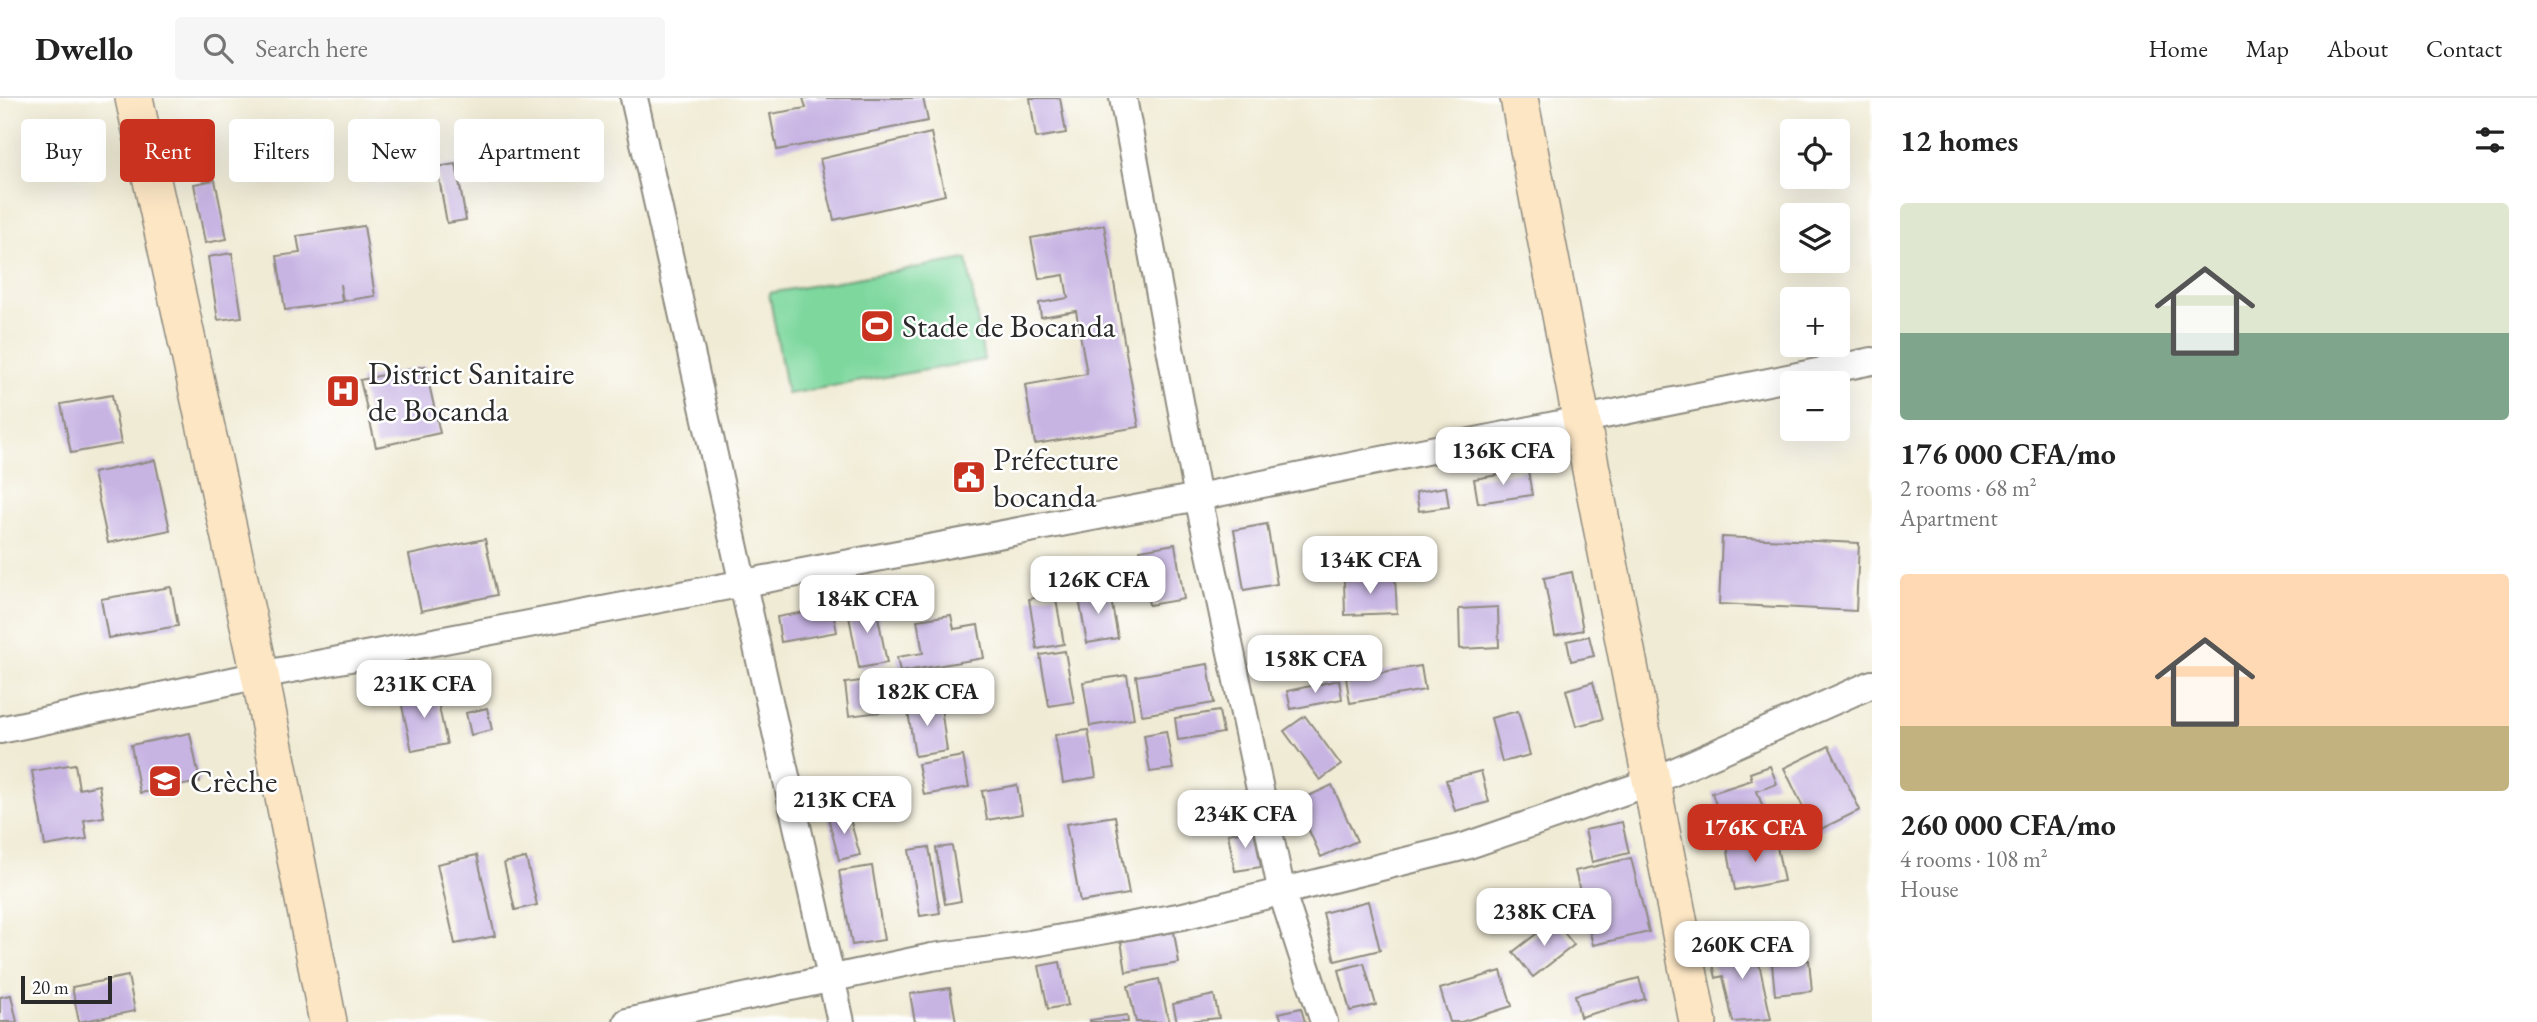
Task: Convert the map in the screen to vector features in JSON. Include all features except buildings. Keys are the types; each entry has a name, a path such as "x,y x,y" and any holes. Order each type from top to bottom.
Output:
{"street":[{"path":"134,98 260,675 328,1022"},
{"path":"634,98 740,584 841,1022"},
{"path":"1123,98 1198,497 1282,893 1324,1022"},
{"path":"1519,98 1698,1022"},
{"path":"0,730 260,675 1198,497 1872,361"},
{"path":"627,1022 932,957 1029,944 1183,916 1466,846 1651,782 1872,684"}],"green space":[{"name":"Stade de Bocanda","path":"967,259 984,360 787,394 769,293"}],"place":[{"name":"Stade de Bocanda","path":"877,326"},
{"name":"District Sanitaire de Bocanda","path":"343,391"},
{"name":"Préfecture bocanda","path":"969,477"},
{"name":"Crèche","path":"165,781"}]}
